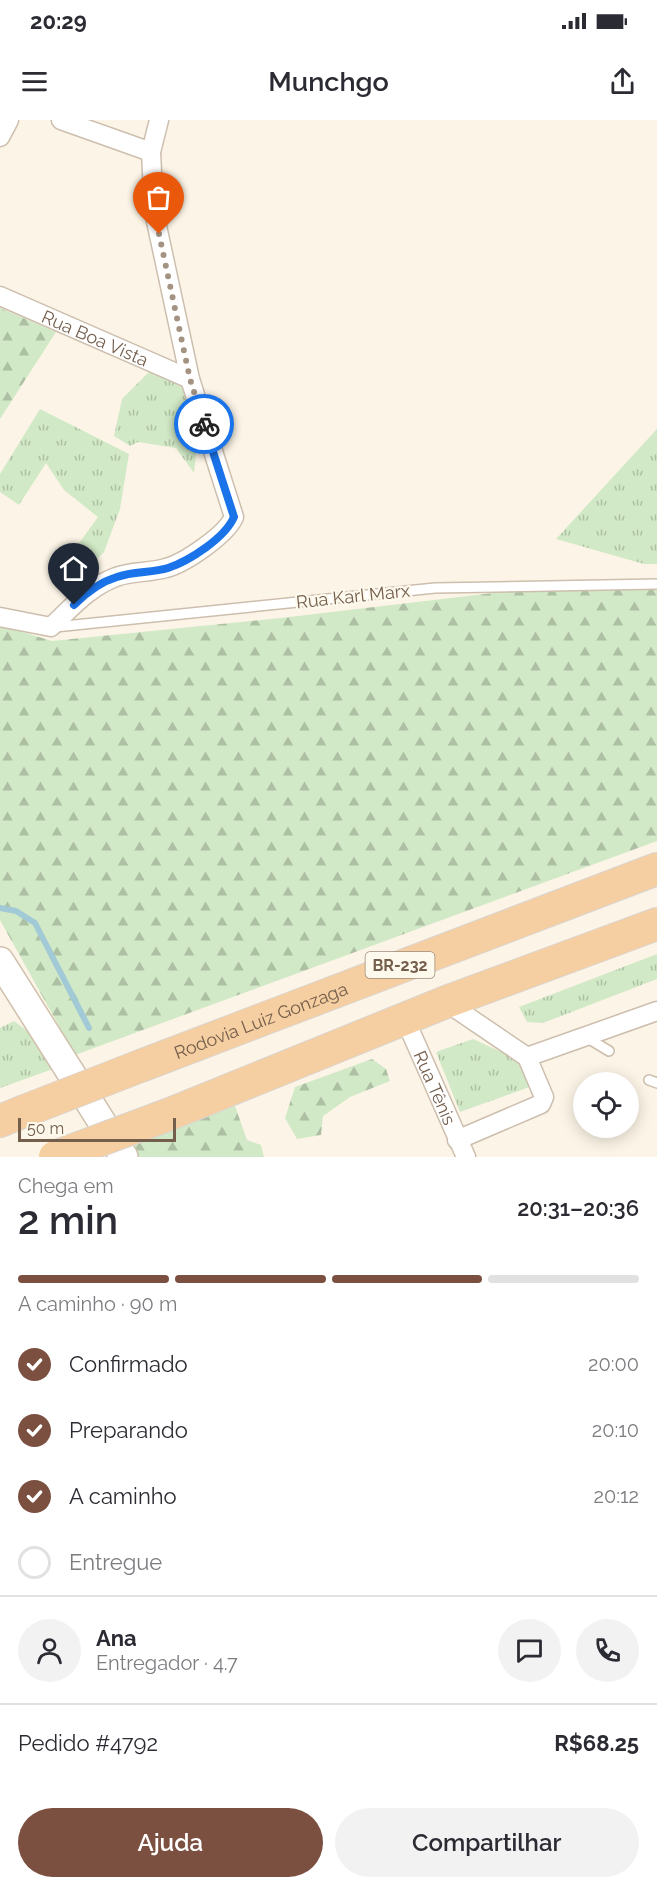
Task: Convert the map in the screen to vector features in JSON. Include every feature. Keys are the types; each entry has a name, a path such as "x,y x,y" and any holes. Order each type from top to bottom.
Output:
{"highway":[{"name":"Rodovia Luiz Gonzaga","path":"11,1117 657,869"},
{"name":"BR-232","path":"55,1157 170,1114 446,1002 657,924"}],"main road":[{"path":"0,961 124,1157"}],"street":[{"path":"0,137 9,120"},
{"path":"61,120 151,152"},
{"path":"0,617 51,627 86,593 125,574 168,568 182,561 227,529 234,517 190,379 154,212 151,152 159,120"},
{"name":"Rua Boa Vista","path":"0,296 190,379"},
{"path":"446,1002 526,1057 543,1092 541,1104 457,1140"},
{"path":"526,1057 657,1011"},
{"name":"Rua Tênis","path":"405,1019 465,1157"}],"lane":[{"name":"Rua Karl Marx","path":"51,627 435,588 657,584"},
{"path":"586,1037 609,1051"}],"green space":[{"path":"0,308 56,332 0,419"},
{"path":"153,368 186,384 199,428 194,473 176,448 138,442 130,446 114,436 122,399"},
{"path":"40,409 129,454 120,509 104,552 86,570 69,557 98,517 64,490 46,463 19,505 0,492 0,474"},
{"path":"657,429 657,564 644,564 556,539"},
{"path":"657,582 657,841 75,1055 0,920 0,625 52,641 281,618 553,586"},
{"path":"657,954 657,979 543,1023 527,1022 519,1007"},
{"path":"14,1021 40,1040 53,1069 0,1088 0,1028"},
{"path":"473,1039 525,1063 535,1085 460,1112 436,1052"},
{"path":"372,1059 386,1069 390,1081 350,1097 323,1116 321,1135 297,1139 285,1118 295,1087"},
{"path":"235,1106 247,1140 261,1145 264,1157 135,1157 128,1146"}],"waterway":[{"path":"0,908 16,911 35,923 89,1028"}],"way so far":[{"path":"159,234 190,379 204,424"}],"route":[{"path":"74,605 86,593 116,577 168,568 182,561 227,529 234,517 204,424"}]}
